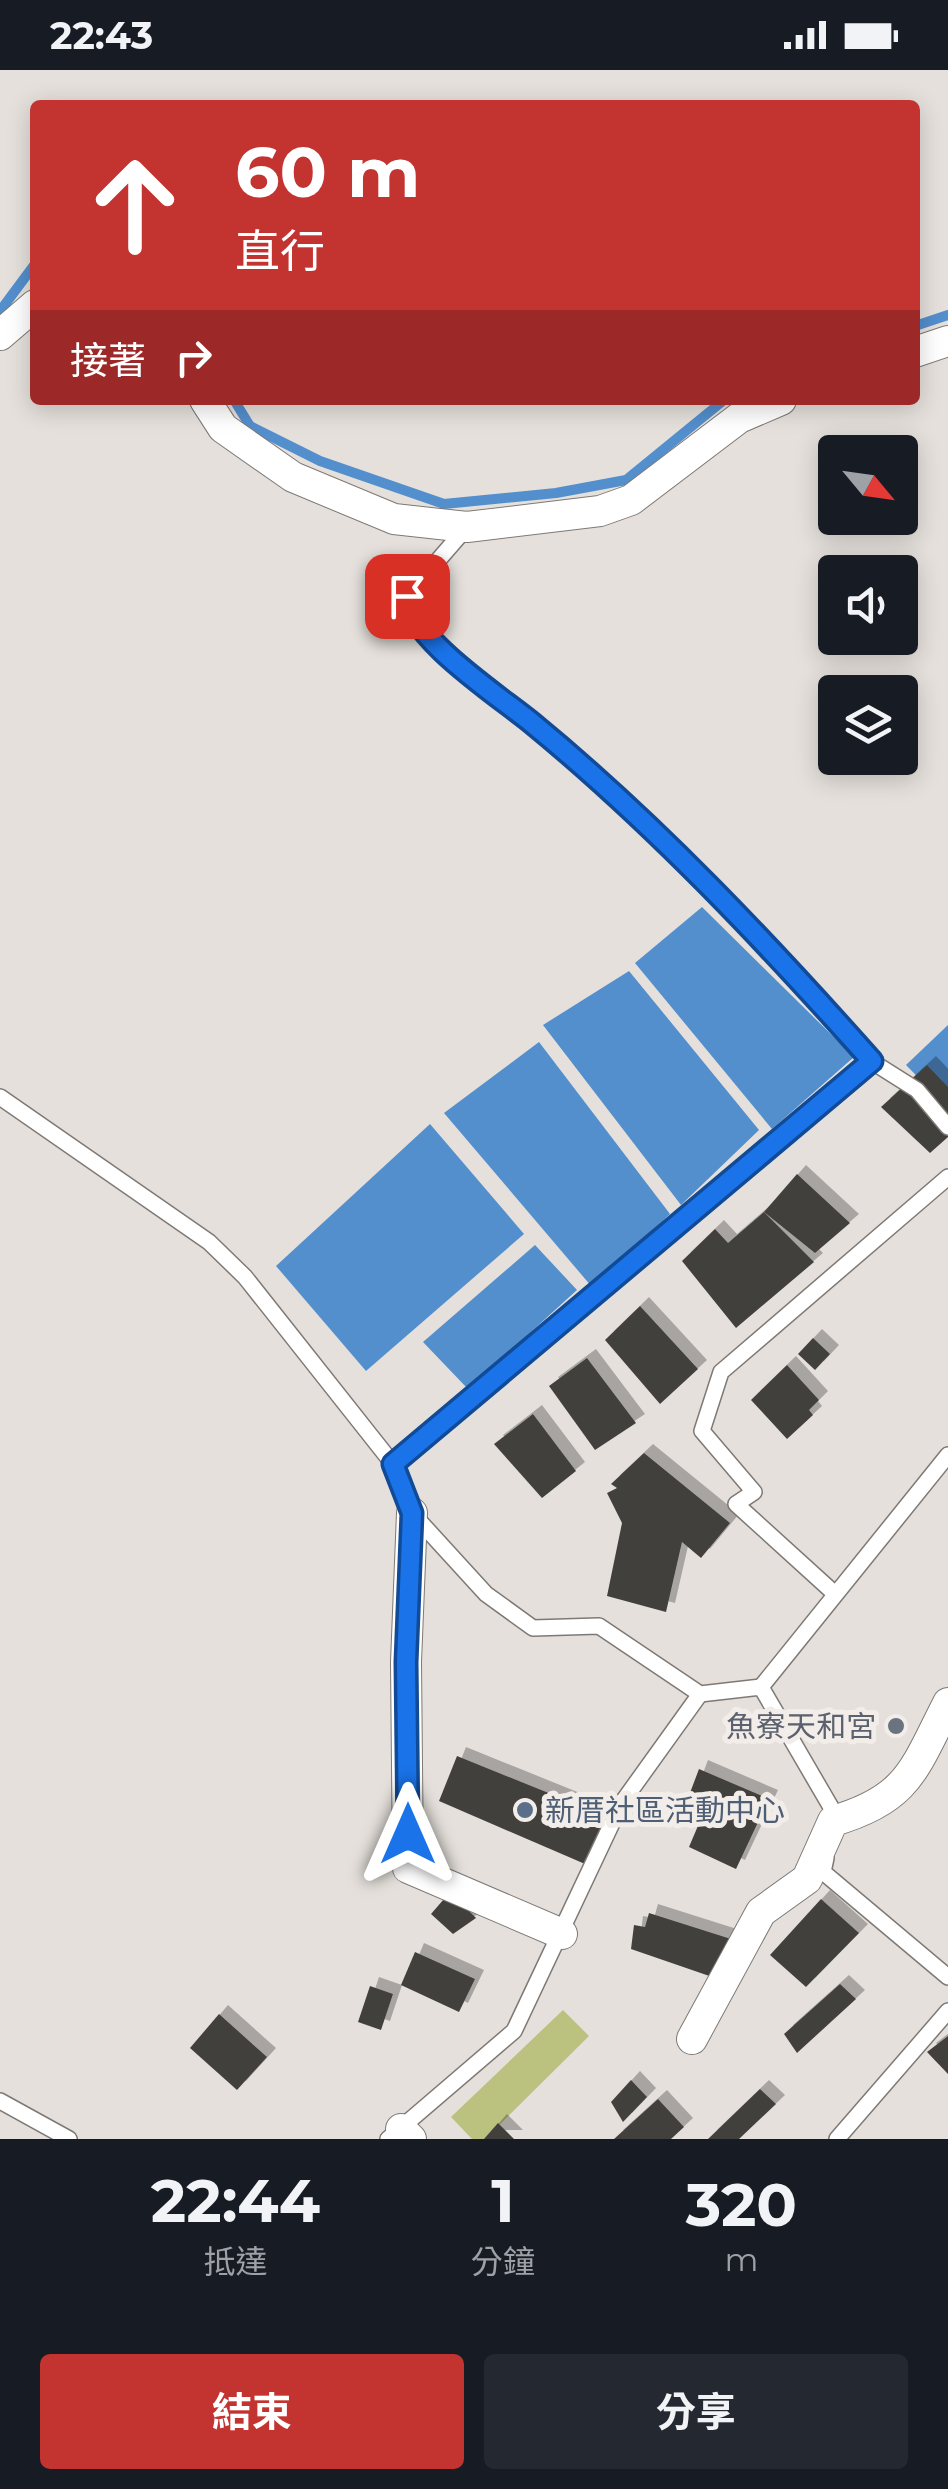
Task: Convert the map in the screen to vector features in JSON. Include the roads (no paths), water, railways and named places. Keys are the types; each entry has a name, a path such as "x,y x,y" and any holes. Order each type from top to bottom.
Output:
{"street":[{"path":"0,335 30,308"},
{"path":"920,350 948,340"},
{"path":"208,405 223,428 293,477 394,519 467,526 600,511 631,500 739,418 769,405"},
{"path":"412,1513 406,1662 408,1868 562,1934"},
{"path":"692,2039 760,1912 807,1879 832,1821 872,1810 907,1782 948,1703"}],"lane":[{"path":"467,526 407,596 407,610 430,640 568,752 771,946 872,1061 918,1090 948,1126"},
{"path":"393,1464 872,1061"},
{"path":"0,1097 209,1242 245,1277 393,1464 412,1513 486,1594 533,1628 599,1626 700,1694 762,1687 948,1455"},
{"path":"834,1593 736,1504 754,1492 702,1431 710,1396 721,1372 948,1177"},
{"path":"762,1687 832,1810 822,1872 948,1977"},
{"path":"400,2136 514,2031 621,1804 700,1694"},
{"path":"836,2139 948,2011"},
{"path":"0,2101 69,2139"}],"water":[{"path":"702,907 854,1057 772,1129 635,963"},
{"path":"629,971 759,1130 681,1205 543,1025"},
{"path":"948,1025 948,1108 906,1065"},
{"path":"539,1042 670,1214 592,1287 444,1113"},
{"path":"430,1124 524,1234 366,1371 276,1266"},
{"path":"535,1245 577,1290 468,1389 423,1342"}],"waterway":[{"path":"0,311 30,271"},
{"path":"920,324 948,315"},
{"path":"237,405 250,426 320,461 444,504 556,493 626,480 718,405"}],"place":[{"name":"魚寮天和宮","path":"896,1726"},
{"name":"新厝社區活動中心","path":"525,1810"}]}
